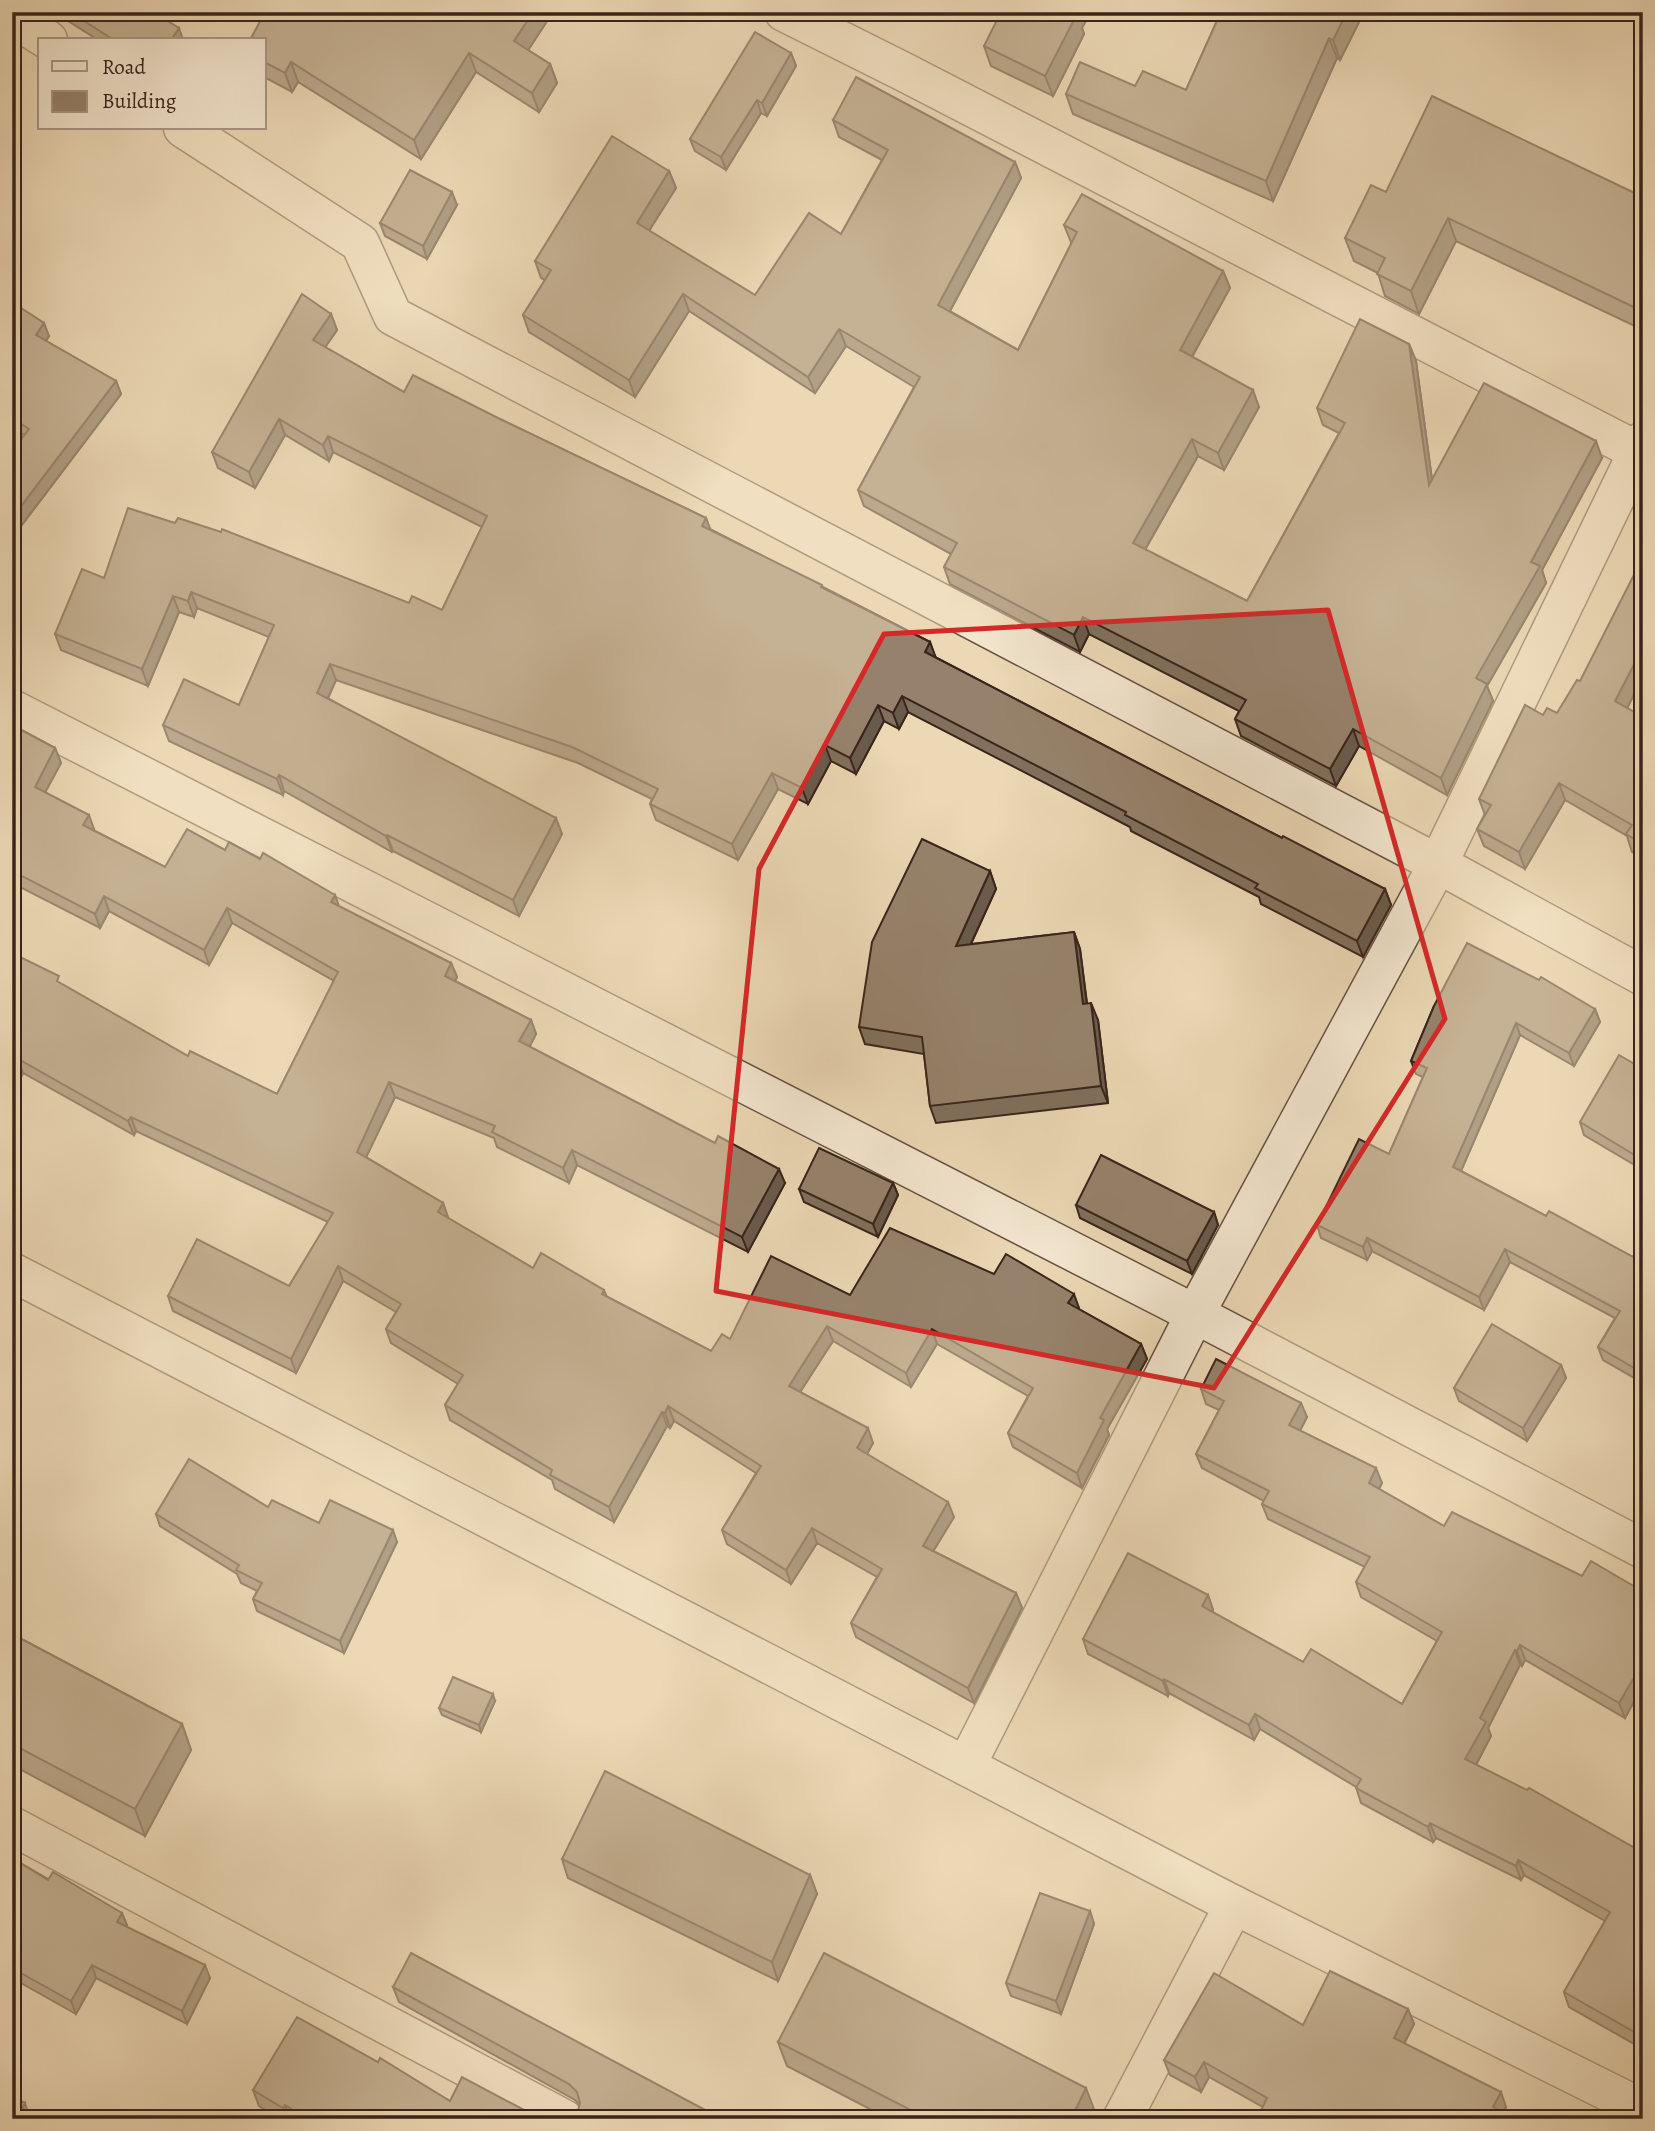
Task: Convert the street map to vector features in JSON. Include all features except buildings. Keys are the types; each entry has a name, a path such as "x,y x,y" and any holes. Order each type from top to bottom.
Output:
{"street":[{"path":"784,12 1641,448 1438,864 1195,1314 966,1766"},
{"path":"12,17 45,38"},
{"path":"186,130 360,243 393,316 1438,864 1643,976"},
{"path":"12,709 1195,1314 1643,1549"},
{"path":"12,1272 1234,1905 1643,2109"},
{"path":"12,1826 564,2119"},
{"path":"1122,2119 1234,1905"}],"highlighted area":[{"path":"1328,610 1445,1019 1214,1388 716,1291 759,869 884,634"}]}
